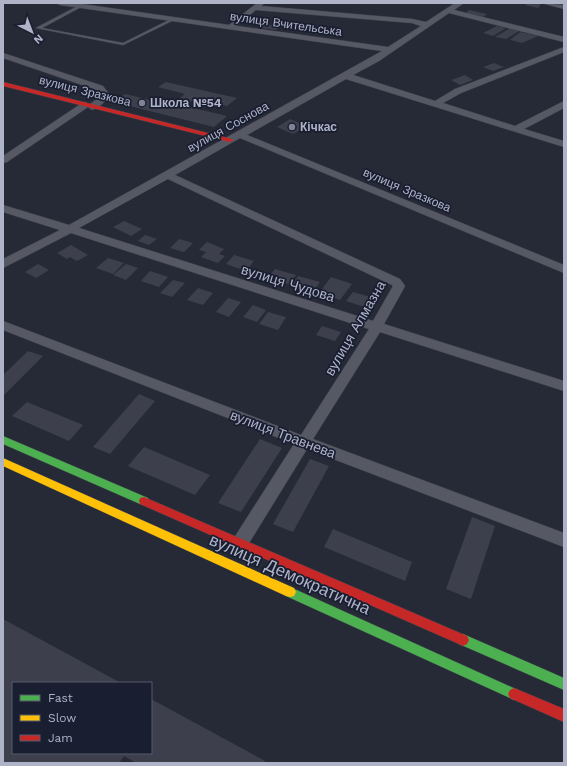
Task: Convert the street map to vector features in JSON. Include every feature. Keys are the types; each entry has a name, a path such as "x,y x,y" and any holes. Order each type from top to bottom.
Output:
{"street":[{"name":"вулиця Вчительська","path":"60,3 390,50"},
{"path":"230,28 261,3"},
{"name":"вулиця Соснова","path":"3,264 70,229 346,76 390,50 460,3"},
{"path":"547,3 564,7"},
{"path":"254,8 412,21 427,25"},
{"path":"449,11 564,40"},
{"path":"436,104 458,91 564,49"},
{"path":"3,55 100,88 106,94 104,98 88,106 3,160"},
{"path":"346,76 564,144"},
{"name":"вулиця Зразкова","path":"3,84 230,140"},
{"path":"516,129 564,104"},
{"name":"вулиця Зразкова","path":"240,135 564,269"},
{"name":"вулиця Алмазна","path":"168,175 399,284 400,287 240,543"},
{"name":"вулиця Чудова","path":"3,208 564,386"},
{"name":"вулиця Травнева","path":"3,325 304,442 564,540"},
{"name":"вулиця Демократична","path":"3,440 564,684"},
{"name":"вулиця Демократична","path":"3,462 564,716"}],"lane":[{"path":"80,6 38,28 120,44 126,43 174,20"}],"building":[{"path":"528,3 541,4 538,8 525,5"},
{"path":"469,10 487,14 483,17 466,13"},
{"path":"265,24 280,26 276,30 261,28"},
{"path":"497,26 506,28 493,36 483,33"},
{"path":"510,28 519,31 506,39 495,37"},
{"path":"520,32 538,36 522,43 510,40"},
{"path":"494,63 504,67 493,71 483,67"},
{"path":"465,75 473,80 460,85 451,80"},
{"name":"Школа №54","path":"166,82 237,98 227,106 195,98 185,106 227,116 214,127 113,102 125,94 171,105 185,94 158,87"},
{"name":"Кічкас","path":"290,119 307,126 293,134 277,127"},
{"path":"124,221 142,229 131,236 113,227"},
{"path":"145,235 157,239 149,245 138,241"},
{"path":"179,239 193,243 184,252 170,248"},
{"path":"207,242 224,249 219,254 225,256 218,263 201,257 206,252 199,250"},
{"path":"71,245 88,255 77,261 70,257 67,259 57,253"},
{"path":"234,255 254,261 246,271 226,264"},
{"path":"108,258 124,263 113,274 96,268"},
{"path":"38,264 49,270 36,278 25,272"},
{"path":"126,264 138,268 126,280 113,275"},
{"path":"275,269 296,275 289,284 267,278"},
{"path":"150,271 168,277 159,287 141,281"},
{"path":"298,276 320,282 314,291 292,285"},
{"path":"331,277 352,284 340,300 319,293"},
{"path":"173,280 185,283 172,297 160,293"},
{"path":"198,288 213,293 203,305 187,300"},
{"path":"353,292 374,298 368,308 346,301"},
{"path":"228,298 241,302 229,317 216,312"},
{"path":"253,305 266,310 257,322 243,317"},
{"path":"268,312 286,317 278,330 259,324"},
{"path":"322,326 341,332 335,341 316,335"},
{"path":"28,351 43,356 3,396 3,375"},
{"path":"139,394 155,401 110,454 93,447"},
{"path":"27,402 83,425 69,441 12,416"},
{"path":"260,439 282,448 241,512 218,503"},
{"path":"144,447 210,475 195,495 128,466"},
{"path":"310,459 329,466 293,532 273,524"},
{"path":"472,517 495,526 471,599 446,589"},
{"path":"333,529 412,562 405,581 324,547"},
{"path":"3,619 119,682 12,682 12,754 152,754 152,700 265,761 264,763 136,763 124,756 119,763 3,763"}],"traffic: fast":[{"path":"3,440 144,501"},
{"path":"290,592 514,694"},
{"path":"463,640 564,684"}],"traffic: slow":[{"path":"3,462 290,592"}],"traffic: jam":[{"path":"3,84 230,140"},
{"path":"144,501 463,640"},
{"path":"514,694 564,716"}],"place":[{"name":"Школа №54","path":"142,103"},
{"name":"Кічкас","path":"292,127"}]}
